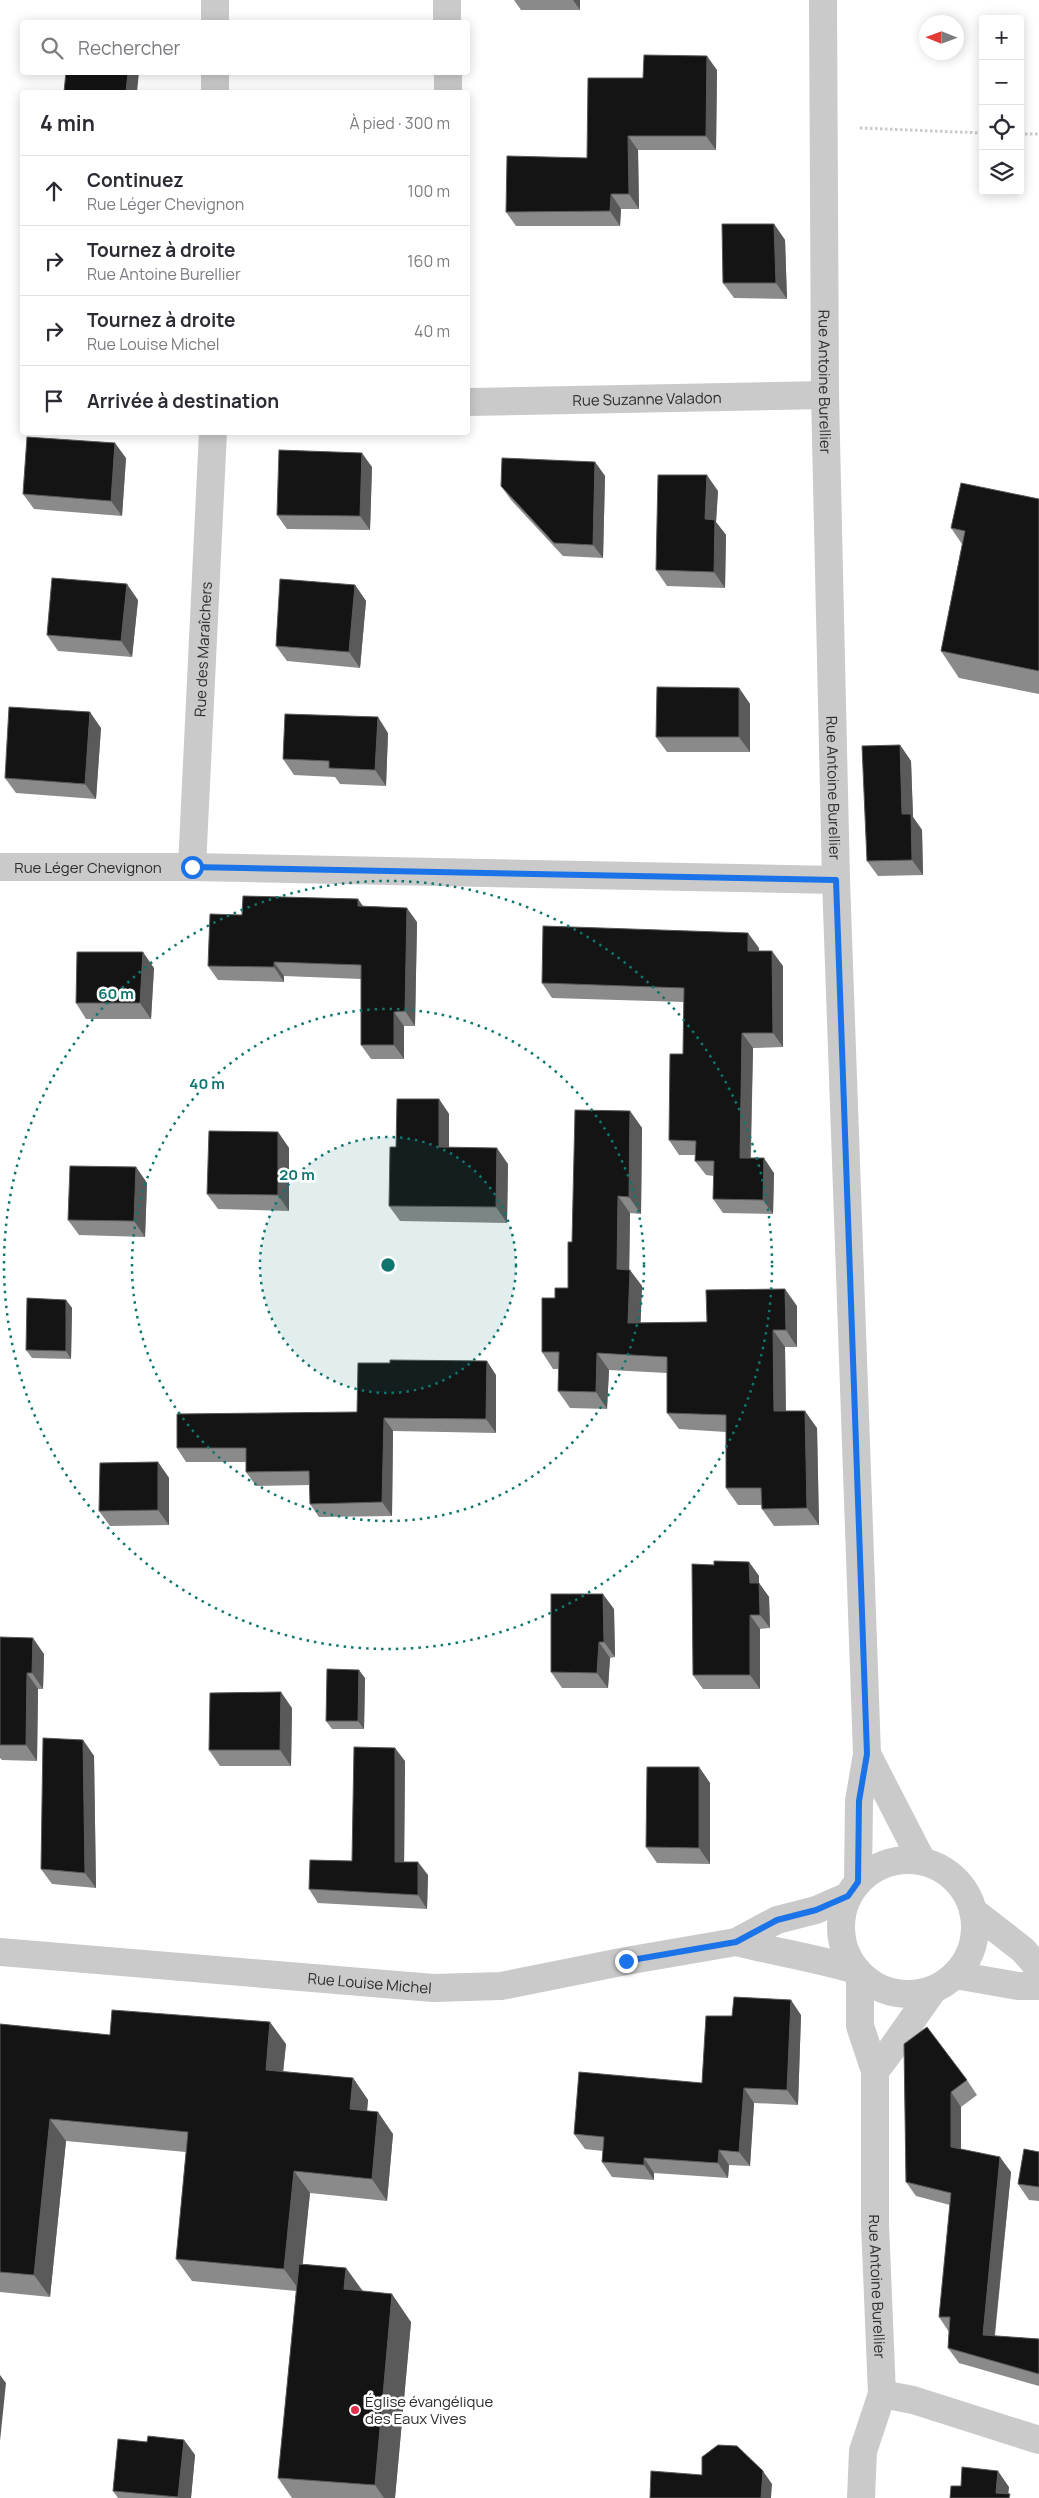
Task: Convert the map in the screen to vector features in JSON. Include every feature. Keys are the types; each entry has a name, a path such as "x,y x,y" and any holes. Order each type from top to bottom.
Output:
{"street":[{"path":"215,0 215,20"},
{"path":"447,0 447,20"},
{"name":"Rue Antoine Burellier","path":"823,0 825,395 836,880 867,1754 859,1801 853,1889"},
{"path":"215,75 215,90"},
{"path":"448,75 448,90"},
{"name":"Rue Suzanne Valadon","path":"470,402 825,395"},
{"name":"Rue des Maraîchers","path":"192,867 213,435"},
{"name":"Rue Léger Chevignon","path":"0,867 192,867 836,880"},
{"name":"Rue Antoine Burellier","path":"867,1754 922,1861"},
{"path":"875,2071 897,2044 910,2021 945,1982 970,1951 975,1924 973,1911 967,1896 954,1879 936,1866 922,1861 894,1861 868,1872 853,1889 842,1914 840,1934 845,1953 858,1972 870,1983 895,1993 921,1993 945,1982 1039,1986"},
{"name":"Rue Louise Michel","path":"0,1952 433,1988 501,1986 626,1961 736,1942 777,1920 816,1910 853,1889"},
{"path":"973,1911 1023,1950 1039,1968"},
{"name":"Rue Louise Michel","path":"736,1942 778,1953 818,1958 858,1972"},
{"name":"Rue Antoine Burellier","path":"858,1972 860,2026 875,2071 875,2224 882,2394 863,2452 861,2498"},
{"path":"882,2394 913,2400 1039,2440"}],"path":[{"path":"824,126 979,132"},
{"path":"1024,134 1039,134"}],"building":[{"path":"644,55 707,56 706,136 628,136 629,194 611,194 610,211 506,212 507,156 587,158 588,78 643,78"},
{"path":"66,75 128,75 126,90 64,90"},
{"path":"722,224 774,224 776,283 723,283"},
{"path":"27,437 115,443 111,501 23,494"},
{"path":"279,450 362,453 360,516 277,515"},
{"path":"502,458 595,462 593,545 554,543 501,486"},
{"path":"658,475 707,475 705,519 715,520 714,572 656,570"},
{"path":"961,483 1039,499 1039,671 941,651 965,531 951,528"},
{"path":"52,578 127,584 121,641 47,635"},
{"path":"280,579 355,585 349,652 276,646"},
{"path":"657,687 739,688 739,737 656,737"},
{"path":"9,707 90,712 85,784 5,778"},
{"path":"285,714 378,717 375,770 329,768 329,761 283,759"},
{"path":"900,745 902,814 911,814 912,860 867,861 862,746"},
{"path":"243,896 358,899 358,906 407,908 405,1011 394,1012 394,1045 361,1045 361,965 274,962 274,967 208,966 210,914 242,915"},
{"path":"543,926 748,933 748,951 772,951 773,1033 742,1033 740,1158 764,1158 763,1200 713,1199 714,1161 695,1161 696,1141 669,1140 670,1054 683,1054 684,988 542,983"},
{"path":"77,952 143,952 140,1003 76,1003"},
{"path":"397,1099 439,1099 439,1147 497,1148 496,1207 389,1206 390,1147 396,1147"},
{"path":"575,1110 630,1111 629,1197 618,1196 617,1269 630,1270 628,1323 707,1322 706,1290 785,1289 786,1330 773,1330 774,1411 805,1411 807,1508 762,1509 761,1488 726,1488 726,1415 667,1413 667,1357 597,1353 596,1392 558,1391 559,1352 542,1352 542,1298 555,1298 555,1288 568,1288 568,1242 572,1242"},
{"path":"209,1131 278,1132 278,1195 207,1194"},
{"path":"70,1166 136,1167 134,1221 68,1220"},
{"path":"27,1298 66,1300 66,1351 26,1350"},
{"path":"390,1360 487,1361 486,1419 384,1418 382,1502 310,1504 309,1471 246,1472 246,1448 177,1448 177,1414 357,1412 358,1363 390,1363"},
{"path":"158,1462 158,1510 99,1511 100,1463"},
{"path":"714,1561 749,1562 750,1583 759,1583 760,1615 750,1615 750,1675 693,1675 692,1564 714,1565"},
{"path":"551,1594 603,1594 604,1642 599,1642 597,1673 551,1672"},
{"path":"0,1637 33,1638 32,1673 27,1673 26,1745 0,1745"},
{"path":"327,1669 359,1670 358,1721 326,1721"},
{"path":"281,1692 280,1750 209,1750 210,1693"},
{"path":"43,1738 83,1740 85,1873 41,1869"},
{"path":"354,1747 395,1748 395,1862 418,1862 418,1895 309,1889 310,1860 352,1861"},
{"path":"647,1767 699,1767 699,1848 646,1847"},
{"path":"734,1997 791,2000 787,2090 744,2088 739,2152 719,2150 718,2163 644,2158 644,2165 602,2162 604,2137 574,2134 579,2072 702,2083 706,2016 732,2016"},
{"path":"112,2010 270,2022 266,2070 353,2078 350,2109 378,2112 372,2179 294,2171 284,2269 176,2259 188,2132 50,2119 34,2275 0,2272 0,2024 110,2035"},
{"path":"927,2027 967,2080 951,2092 951,2147 1000,2157 983,2335 1039,2339 1039,2374 948,2348 950,2317 939,2317 951,2193 906,2182 904,2044"},
{"path":"1024,2149 1039,2152 1039,2187 1018,2184"},
{"name":"Église évangélique des Eaux Vives","path":"299,2264 346,2268 344,2289 392,2294 375,2485 278,2478"},
{"path":"148,2436 184,2440 178,2497 113,2491 118,2439 147,2442"},
{"path":"718,2445 737,2446 763,2471 761,2498 650,2498 651,2471 702,2475 702,2457"},
{"path":"962,2467 998,2471 996,2493 1010,2494 1009,2498 950,2498 951,2486 961,2486"}],"place":[{"name":"Église évangélique des Eaux Vives","path":"355,2410"}],"route":[{"path":"192,867 836,880 867,1754 859,1801 858,1882 848,1896 816,1910 777,1920 736,1942 626,1961"}]}
